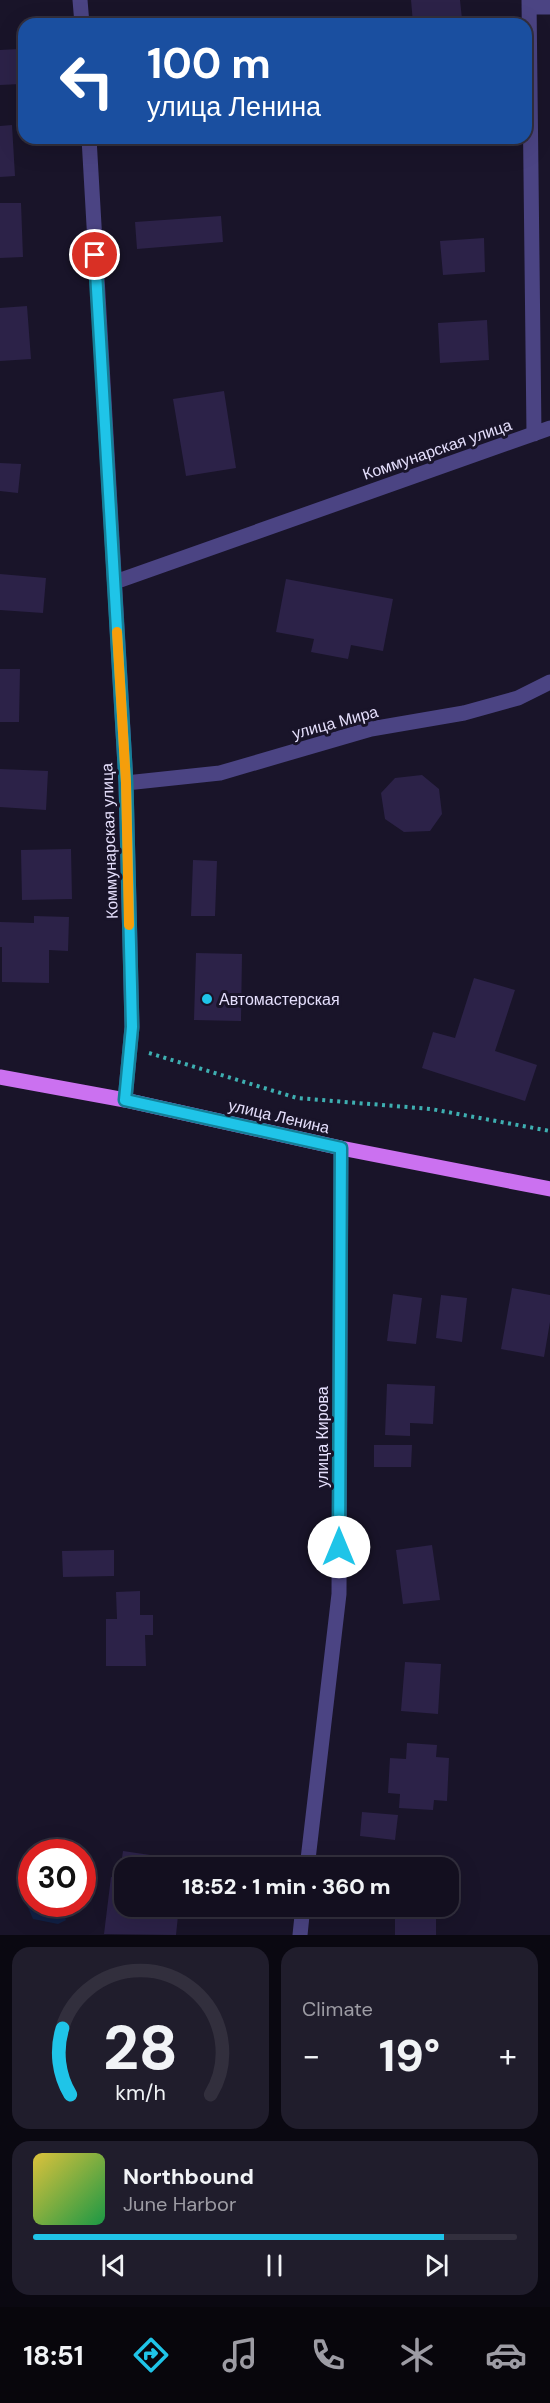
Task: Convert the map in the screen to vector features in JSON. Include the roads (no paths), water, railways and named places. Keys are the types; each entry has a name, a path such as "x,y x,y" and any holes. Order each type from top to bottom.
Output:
{"main road":[{"name":"улица Ленина","path":"0,1077 125,1100 341,1148 550,1189"}],"street":[{"path":"80,0 82,18"},
{"name":"Коммунарская улица","path":"529,4 550,7"},
{"name":"Коммунарская улица","path":"89,144 126,783 132,1015 125,1100"},
{"name":"Коммунарская улица","path":"531,144 534,434"},
{"name":"Коммунарская улица","path":"115,582 550,428"},
{"name":"улица Мира","path":"126,783 220,773 371,729 464,713 518,698 550,682"},
{"name":"улица Кирова","path":"309,1857 339,1594 341,1148"},
{"path":"300,1935 302,1917"}],"water":[{"path":"32,1917 65,1917 66,1920 58,1924"}],"place":[{"name":"Автомастерская","path":"207,999"}]}
